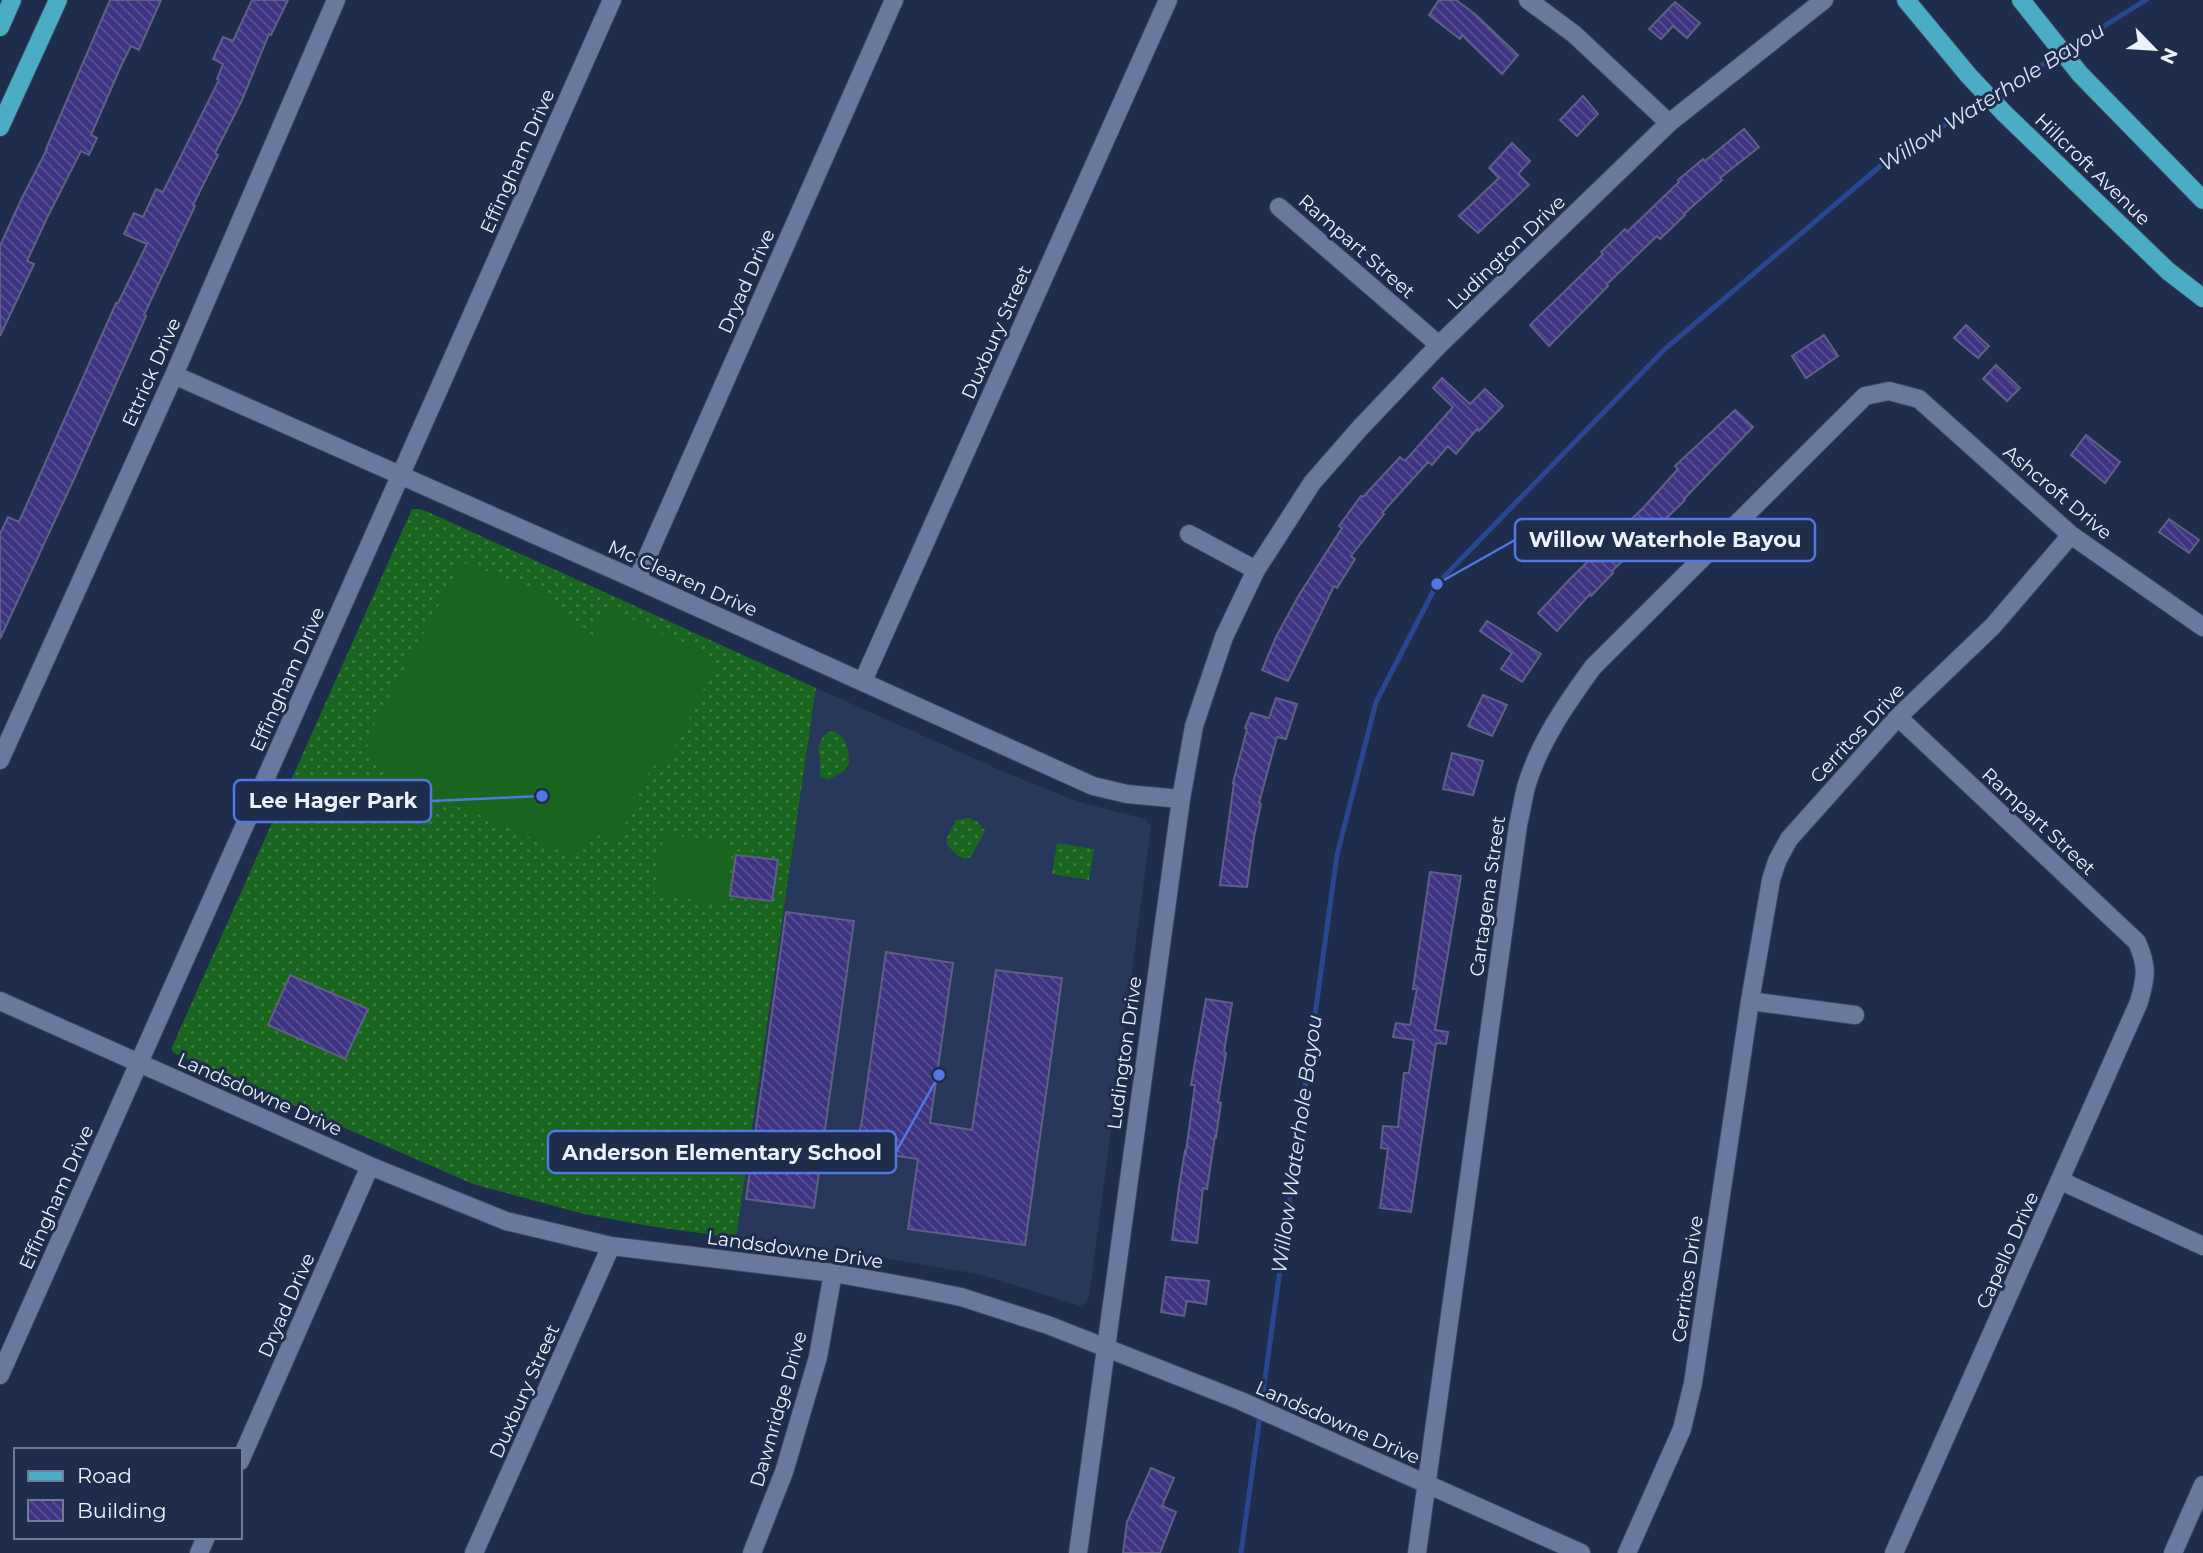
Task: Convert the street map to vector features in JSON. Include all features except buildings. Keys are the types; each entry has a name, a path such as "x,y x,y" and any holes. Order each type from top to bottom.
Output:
{"main road":[{"path":"0,27 12,0"},
{"path":"0,127 58,0"},
{"name":"Hillcroft Avenue","path":"1906,0 1969,76 2004,113 2168,271 2203,298"},
{"path":"2021,0 2080,74 2203,200"}],"street":[{"name":"Ettrick Drive","path":"0,760 174,375 336,0"},
{"name":"Effingham Drive","path":"0,1375 612,0"},
{"name":"Dryad Drive","path":"637,580 894,0"},
{"name":"Duxbury Street","path":"863,681 1168,0"},
{"path":"1528,0 1574,34 1670,123"},
{"name":"Ludington Drive","path":"1078,1553 1181,799 1194,726 1224,637 1256,570 1312,483 1439,345 1670,123 1824,0"},
{"name":"Rampart Street","path":"1279,207 1439,345"},
{"name":"Mc Clearen Drive","path":"174,375 1093,786 1127,794 1181,799"},
{"name":"Ashcroft Drive","path":"1889,391 1919,399 2071,534 2203,627"},
{"name":"Cartagena Street","path":"1417,1553 1518,825 1527,786 1542,748 1564,707 1593,667 1865,397 1889,391"},
{"path":"1189,534 1256,570"},
{"name":"Cerritos Drive","path":"1627,1553 1682,1429 1693,1383 1750,1001 1771,880 1777,861 1789,839 1898,716 1993,626 2071,534"},
{"name":"Rampart Street","path":"1898,716 2137,942 2145,960"},
{"name":"Capello Drive","path":"1894,1553 2139,1002 2144,982 2145,960"},
{"name":"Landsdowne Drive","path":"0,1001 370,1166 506,1220 611,1246 833,1273 961,1297 1048,1325 1241,1401 1581,1553"},
{"path":"1750,1001 1855,1015"},
{"name":"Dryad Drive","path":"242,1456 370,1166"},
{"path":"2061,1181 2203,1246"},
{"name":"Duxbury Street","path":"474,1553 611,1246"},
{"name":"Dawnridge Drive","path":"752,1553 784,1472 814,1370 833,1273"},
{"path":"2173,1553 2203,1485"}],"shaded area":[{"path":"816,688 1009,774 1079,802 1145,819 1151,827 1089,1297 1086,1303 1080,1306 979,1274 818,1247 736,1238"}],"green space":[{"path":"412,509 428,512 816,688 736,1238 584,1214 473,1184 172,1051"},
{"path":"462,562 538,591 577,628 593,635 607,608 706,653 713,670 664,770 652,765 616,843 591,832 570,855 384,773 369,755 370,733"},
{"path":"833,731 846,744 849,764 844,771 828,780 820,777 818,753 822,739"},
{"path":"969,818 978,822 985,831 971,857 965,859 947,845 947,838 956,820"},
{"path":"664,834 733,845 725,904 655,894"},
{"path":"1057,843 1094,849 1089,880 1052,874"}],"waterway":[{"name":"Willow Waterhole Bayou","path":"1241,1553 1337,855 1376,702 1437,584 1665,349 1885,162 2146,0"}],"place":[{"name":"Willow Waterhole Bayou","path":"1437,584"},
{"name":"Lee Hager Park","path":"542,796"},
{"name":"Anderson Elementary School","path":"939,1075"}]}
